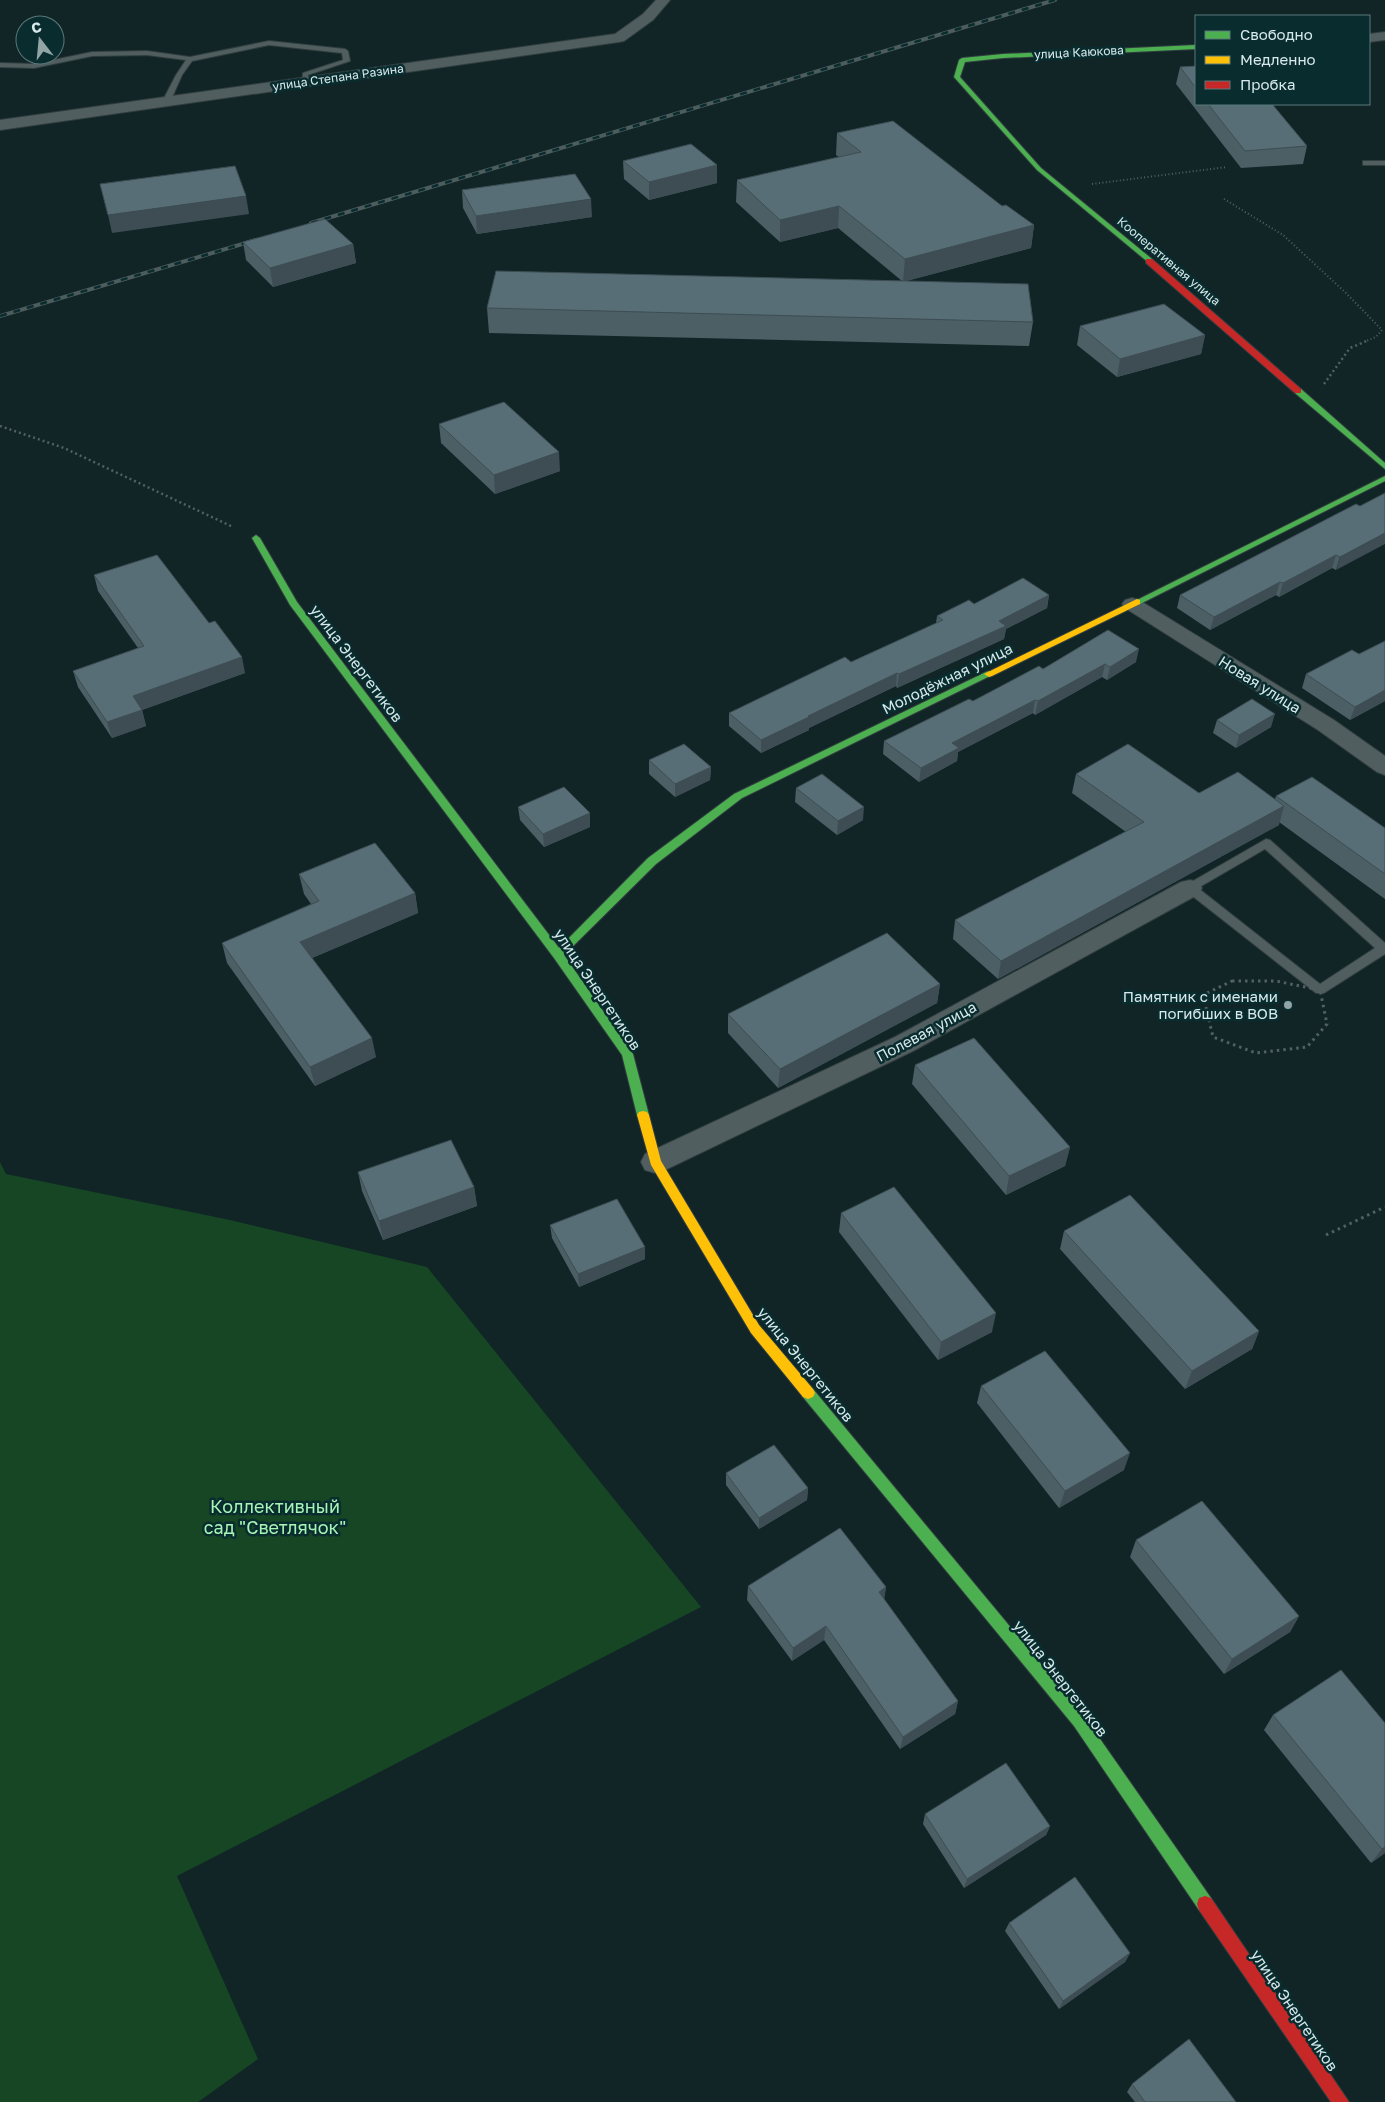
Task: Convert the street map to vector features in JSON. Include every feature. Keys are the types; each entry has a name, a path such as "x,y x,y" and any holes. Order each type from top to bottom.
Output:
{"street":[{"name":"улица Степана Разина","path":"0,125 619,38 648,18 663,0"},
{"path":"1370,38 1385,36"},
{"name":"улица Каюкова","path":"962,60 1003,56 1195,46"},
{"name":"Кооперативная улица","path":"962,60 957,77 1038,168 1385,468"},
{"name":"Молодёжная улица","path":"558,955 652,861 738,796 1385,478"},
{"name":"улица Энергетиков","path":"256,538 293,603 558,955 627,1054 655,1162 755,1329 1079,1720 1341,2102"},
{"name":"Новая улица","path":"1132,604 1326,725 1385,767"},
{"path":"1364,752 1385,740"},
{"name":"Полевая улица","path":"655,1162 904,1044 1190,888"}],"lane":[{"path":"0,65 34,66 92,54 147,53 190,59 269,43 345,51 347,61 305,74 305,82"},
{"path":"166,102 179,75 190,59"},
{"path":"1366,163 1385,163"},
{"path":"1266,843 1384,948 1320,990 1190,888 1266,843"}],"path":[{"path":"1061,188 1227,167"},
{"path":"1224,199 1283,235 1346,293 1382,330 1376,337 1350,348 1327,383 1304,396"},
{"path":"0,426 64,448 256,538"},
{"path":"1232,981 1276,981 1320,990 1327,1024 1307,1046 1256,1053 1213,1037 1203,995 1232,981"},
{"path":"1326,1236 1385,1207"}],"green space":[{"name":"Коллективный сад \"Светлячок\"","path":"0,1162 6,1174 230,1220 427,1267 701,1607 177,1876 258,2059 198,2102 0,2102"}],"building":[{"path":"1195,66 1195,87 1180,67"},
{"path":"1209,105 1273,105 1307,146 1245,151"},
{"path":"893,121 1002,206 1006,205 1034,225 905,259 839,206 780,220 737,180 861,152 837,133"},
{"path":"691,144 717,165 649,182 623,161"},
{"path":"235,166 246,196 108,215 100,184"},
{"path":"575,174 591,199 476,216 462,190"},
{"path":"325,219 353,244 270,268 243,242"},
{"path":"496,271 1028,284 1033,322 487,308"},
{"path":"1164,304 1205,335 1120,359 1080,326"},
{"path":"504,402 559,452 494,475 439,424"},
{"path":"1385,493 1385,533 1340,557 1336,555 1214,617 1180,595 1356,504 1360,506"},
{"path":"157,555 209,623 215,621 242,657 133,696 142,710 107,722 73,671 144,646 94,575"},
{"path":"1023,578 1049,595 999,621 1006,626 899,674 897,673 761,740 729,713 845,657 851,662 943,620 937,616 969,600 974,604"},
{"path":"1108,630 1139,649 1110,667 1105,664 1038,701 1035,700 952,743 959,748 921,768 884,741 969,699 973,701 1039,666 1043,669"},
{"path":"1385,641 1385,690 1355,707 1306,674 1352,650 1359,654"},
{"path":"1252,699 1275,714 1239,735 1217,720"},
{"path":"684,744 711,767 675,784 649,760"},
{"path":"1128,744 1199,793 1238,772 1284,806 1001,961 955,920 1144,822 1076,774"},
{"path":"822,774 864,807 838,821 796,788"},
{"path":"1312,777 1385,828 1385,874 1276,796"},
{"path":"564,787 590,813 543,834 518,807"},
{"path":"375,843 415,893 300,942 372,1038 310,1067 222,943 319,901 299,874"},
{"path":"887,933 940,984 780,1069 728,1014"},
{"path":"974,1038 1070,1147 1009,1176 915,1065"},
{"path":"451,1140 474,1187 379,1221 358,1172"},
{"path":"894,1187 996,1313 941,1342 841,1213"},
{"path":"1130,1195 1259,1331 1192,1371 1064,1231"},
{"path":"617,1199 645,1247 578,1274 550,1225"},
{"path":"1045,1351 1130,1453 1065,1491 981,1386"},
{"path":"774,1445 808,1488 759,1518 726,1473"},
{"path":"1202,1501 1299,1616 1232,1659 1136,1540"},
{"path":"840,1528 886,1587 879,1592 958,1701 903,1737 826,1626 793,1648 748,1586"},
{"path":"1341,1670 1385,1723 1385,1847 1382,1849 1273,1715"},
{"path":"1006,1763 1050,1826 967,1879 925,1814"},
{"path":"1075,1877 1130,1953 1063,2001 1009,1923"},
{"path":"1189,2039 1236,2102 1145,2102 1132,2084"}],"railway":[{"path":"311,223 1055,0"},
{"path":"0,316 256,240"}],"traffic: fast":[{"path":"1149,261 1039,169 957,77 962,60 1003,56 1195,47"},
{"path":"1298,391 1385,467"},
{"path":"1137,602 1385,478"},
{"path":"256,538 293,603 558,955 627,1054 643,1115"},
{"path":"558,955 652,861 738,796 989,674"},
{"path":"808,1393 1079,1721 1205,1904"}],"traffic: slow":[{"path":"989,674 1137,602"},
{"path":"643,1115 655,1162 755,1329 808,1393"}],"traffic: jam":[{"path":"1149,261 1298,391"},
{"path":"1205,1904 1341,2102"}],"place":[{"name":"Памятник с именами погибших в ВОВ","path":"1288,1005"}]}
